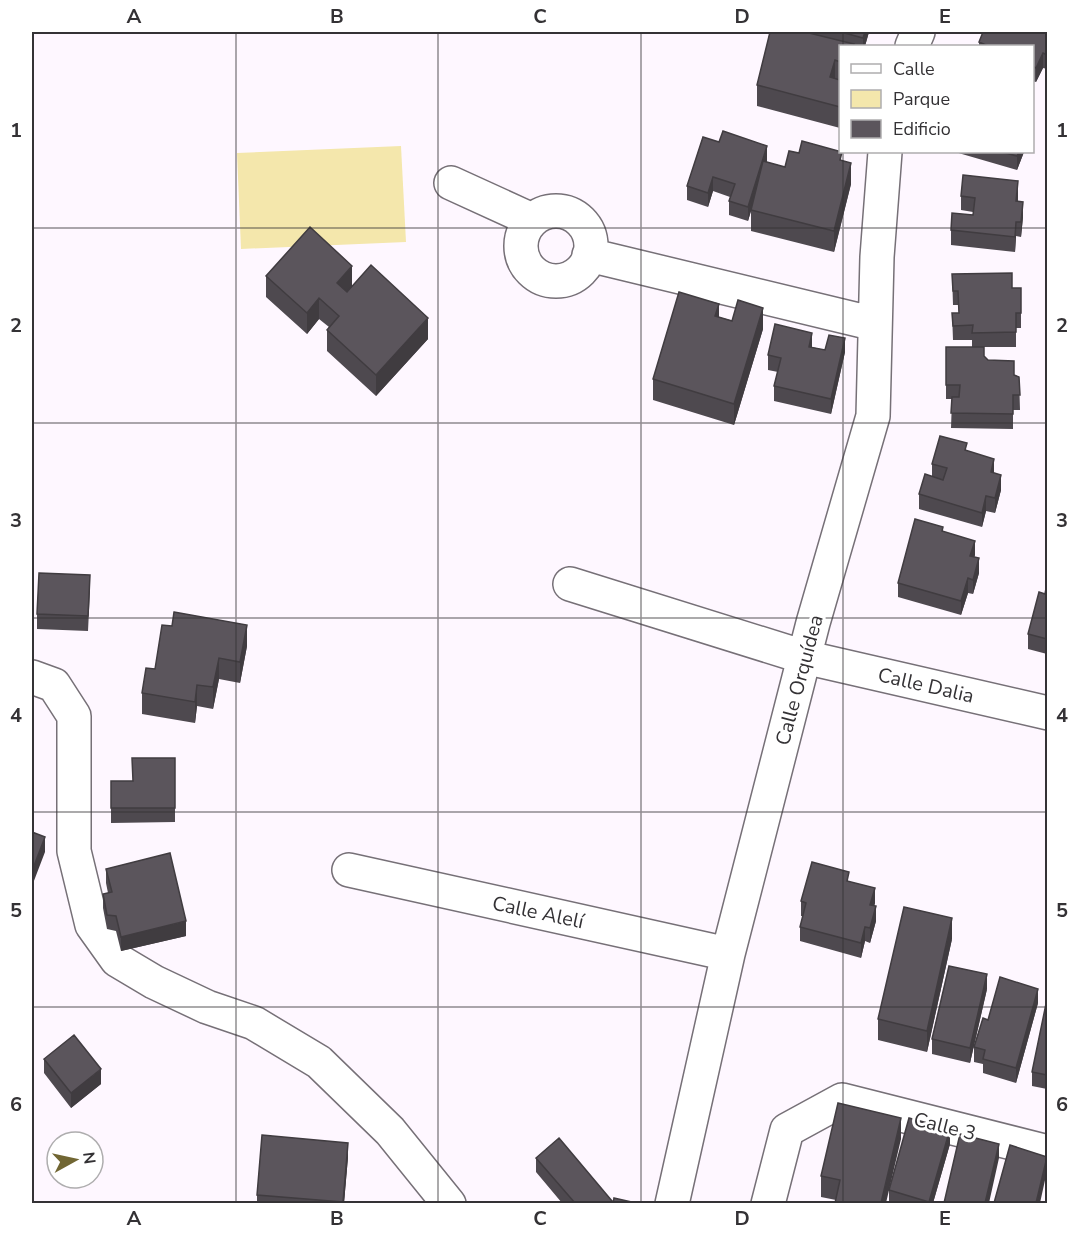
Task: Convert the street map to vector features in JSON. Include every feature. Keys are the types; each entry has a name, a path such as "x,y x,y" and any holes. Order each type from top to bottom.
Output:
{"street":[{"name":"Calle Orquídea","path":"672,1203 728,954 804,657 873,416 875,324 885,153"},
{"path":"451,183 532,220"},
{"path":"557,210 570,213 582,222 589,234 589,255 580,272 568,279 555,281 541,278 530,270 523,258 520,244 523,231 532,220 543,213 557,210"},
{"path":"589,255 875,324"},
{"name":"Calle Dalia","path":"570,584 804,657 1047,712"},
{"path":"32,677 54,685 74,716 74,851 92,925 117,960 154,982 207,1008 254,1023 319,1062 390,1131 449,1203"},
{"name":"Calle Alelí","path":"349,870 728,954"},
{"name":"Calle 3","path":"768,1203 787,1130 842,1100 1047,1152"}],"green space":[{"path":"401,146 406,242 241,249 237,153"}],"building":[{"path":"770,32 805,32 854,44 839,45 839,62 835,60 830,77 839,80 839,107 757,85"},
{"path":"841,32 865,32 863,38"},
{"path":"983,32 1047,32 1047,55 1043,53 1036,68 1034,67 1034,45 986,45 979,42"},
{"path":"723,131 767,146 748,207 729,201 735,184 713,177 708,193 687,186 703,137 719,142"},
{"path":"802,141 839,151 842,153 840,160 851,163 834,231 751,210 763,161 785,167 789,151 799,153"},
{"path":"963,175 1018,181 1016,201 1023,202 1021,222 1016,222 1015,237 951,230 952,213 973,215 975,198 961,196"},
{"path":"310,227 352,266 337,283 347,292 371,265 428,318 376,375 327,330 339,316 319,298 307,313 266,276"},
{"path":"1012,273 1012,288 1021,288 1021,313 1016,313 1016,332 972,333 973,325 953,326 952,313 959,313 958,291 953,291 952,274"},
{"path":"679,292 719,304 715,316 732,321 738,300 763,308 734,404 653,379"},
{"path":"775,324 812,333 809,347 825,350 829,335 845,338 831,399 774,386 781,358 768,355"},
{"path":"946,347 984,347 984,356 988,360 1014,361 1014,375 1019,377 1020,395 1013,395 1013,414 951,413 952,397 959,397 960,385 946,385"},
{"path":"940,436 967,443 965,450 994,459 991,472 1001,475 995,498 986,496 982,513 919,494 925,474 943,480 947,468 932,464"},
{"path":"915,519 943,527 942,531 975,541 970,556 979,558 973,580 968,578 961,601 898,583"},
{"path":"39,573 90,575 88,616 37,614"},
{"path":"1047,583 1047,639 1028,634 1039,592 1045,594"},
{"path":"174,612 247,625 240,662 219,658 213,687 197,685 195,702 142,693 146,668 155,669 162,625 172,626"},
{"path":"132,758 175,758 175,808 111,808 111,781 133,781"},
{"path":"32,832 45,837 32,871"},
{"path":"170,853 186,921 121,937 116,916 107,915 103,894 112,892 106,869"},
{"path":"812,862 849,872 847,881 875,888 870,905 876,906 870,928 865,927 861,943 800,927 806,903 801,901"},
{"path":"904,907 952,918 927,1031 878,1019"},
{"path":"949,966 987,974 970,1048 932,1039"},
{"path":"1000,977 1038,989 1016,1068 983,1059 985,1050 974,1047 983,1018 988,1020"},
{"path":"1047,999 1047,1075 1032,1072"},
{"path":"74,1035 101,1069 71,1093 44,1059"},
{"path":"838,1103 901,1118 881,1203 835,1203 840,1180 821,1176"},
{"path":"909,1118 950,1129 929,1202 889,1190"},
{"path":"960,1134 999,1144 985,1203 944,1203"},
{"path":"262,1135 348,1143 343,1202 257,1195"},
{"path":"559,1138 612,1201 610,1203 575,1203 536,1158"},
{"path":"1010,1145 1047,1157 1036,1203 994,1203"},
{"path":"614,1198 636,1203 613,1203"}]}
